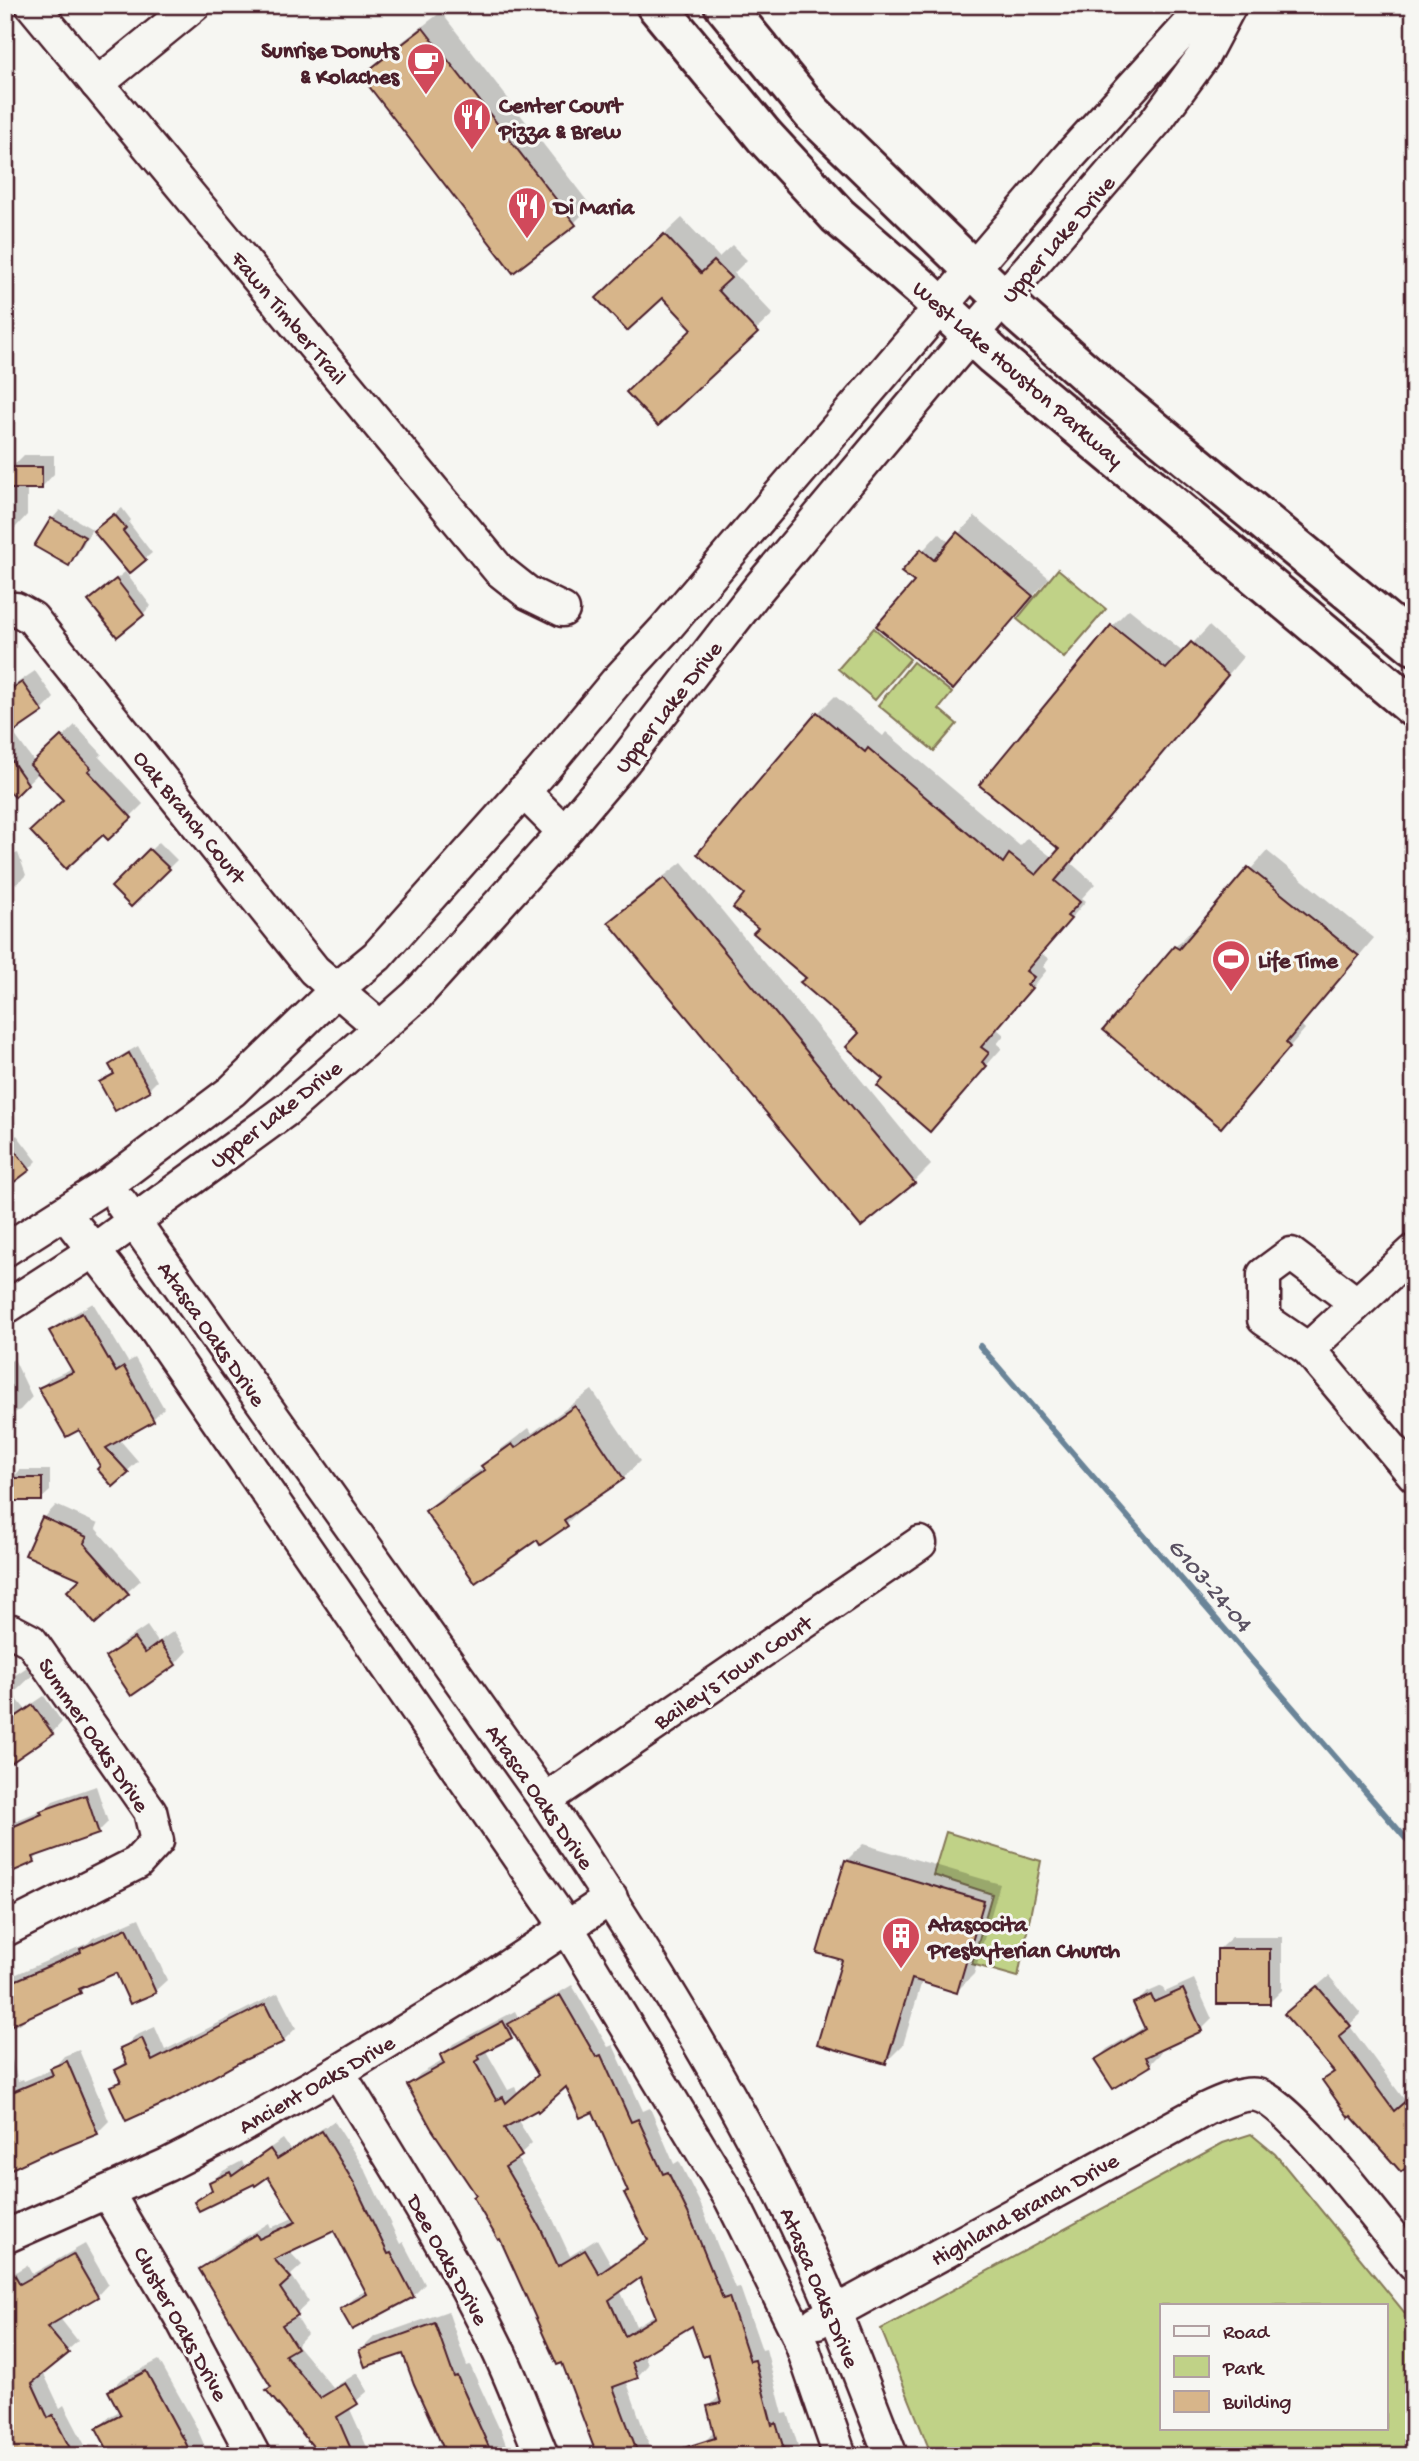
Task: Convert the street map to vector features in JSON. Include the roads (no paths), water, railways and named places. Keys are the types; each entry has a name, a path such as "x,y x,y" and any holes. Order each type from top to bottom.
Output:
{"main road":[{"name":"West Lake Houston Parkway","path":"724,5 812,113 1004,300 1104,389 1414,645"},
{"name":"West Lake Houston Parkway","path":"669,10 764,136 838,216 1161,498 1414,708"},
{"path":"1255,574 1285,538"}],"street":[{"name":"Fawn Timber Trail","path":"32,5 499,570 528,593 563,610"},
{"path":"97,84 194,5"},
{"name":"Upper Lake Drive","path":"5,1250 107,1185 232,1091 337,989 377,956 542,771 615,682 665,629 816,455 1066,159 1207,5"},
{"name":"Upper Lake Drive","path":"5,1308 93,1251 289,1108 417,995 625,760 758,589 1156,121 1202,58 1230,5"},
{"path":"721,562 758,589"},
{"name":"Oak Branch Court","path":"5,610 16,609 33,618 314,970 380,1027"},
{"path":"523,791 564,832"},
{"name":"Atasca Oaks Drive","path":"107,1185 545,1800 611,1898 744,2122 788,2208 891,2456"},
{"name":"Atasca Oaks Drive","path":"65,1214 152,1325 568,1929 731,2199 798,2334 840,2456"},
{"path":"1308,1349 1414,1251"},
{"path":"1356,1303 1291,1254 1264,1274 1264,1319 1308,1349 1414,1475"},
{"path":"295,1530 334,1504"},
{"name":"Bailey's Town Court","path":"545,1800 920,1543"},
{"name":"Summer Oaks Drive","path":"5,1930 137,1863 158,1841 150,1811 31,1641 9,1632"},
{"name":"Ancient Oaks Drive","path":"5,2237 167,2165 226,2135 338,2072 471,1991 611,1898"},
{"name":"Dee Oaks Drive","path":"338,2072 421,2207 464,2284 498,2350 542,2456"},
{"name":"Highland Branch Drive","path":"798,2334 833,2312 1206,2109 1225,2100 1256,2095 1276,2104 1303,2129 1414,2264"},
{"name":"Cluster Oaks Drive","path":"107,2192 180,2316 254,2456"}],"waterway":[{"name":"G103-24-04","path":"980,1346 1414,1848"}],"place":[{"name":"Sunrise Donuts & Kolaches","path":"426,96"},
{"name":"Center Court Pizza & Brew","path":"472,151"},
{"name":"Di Maria","path":"527,240"},
{"name":"Life Time","path":"1231,993"},
{"name":"Atascocita Presbyterian Church","path":"901,1970"}]}
